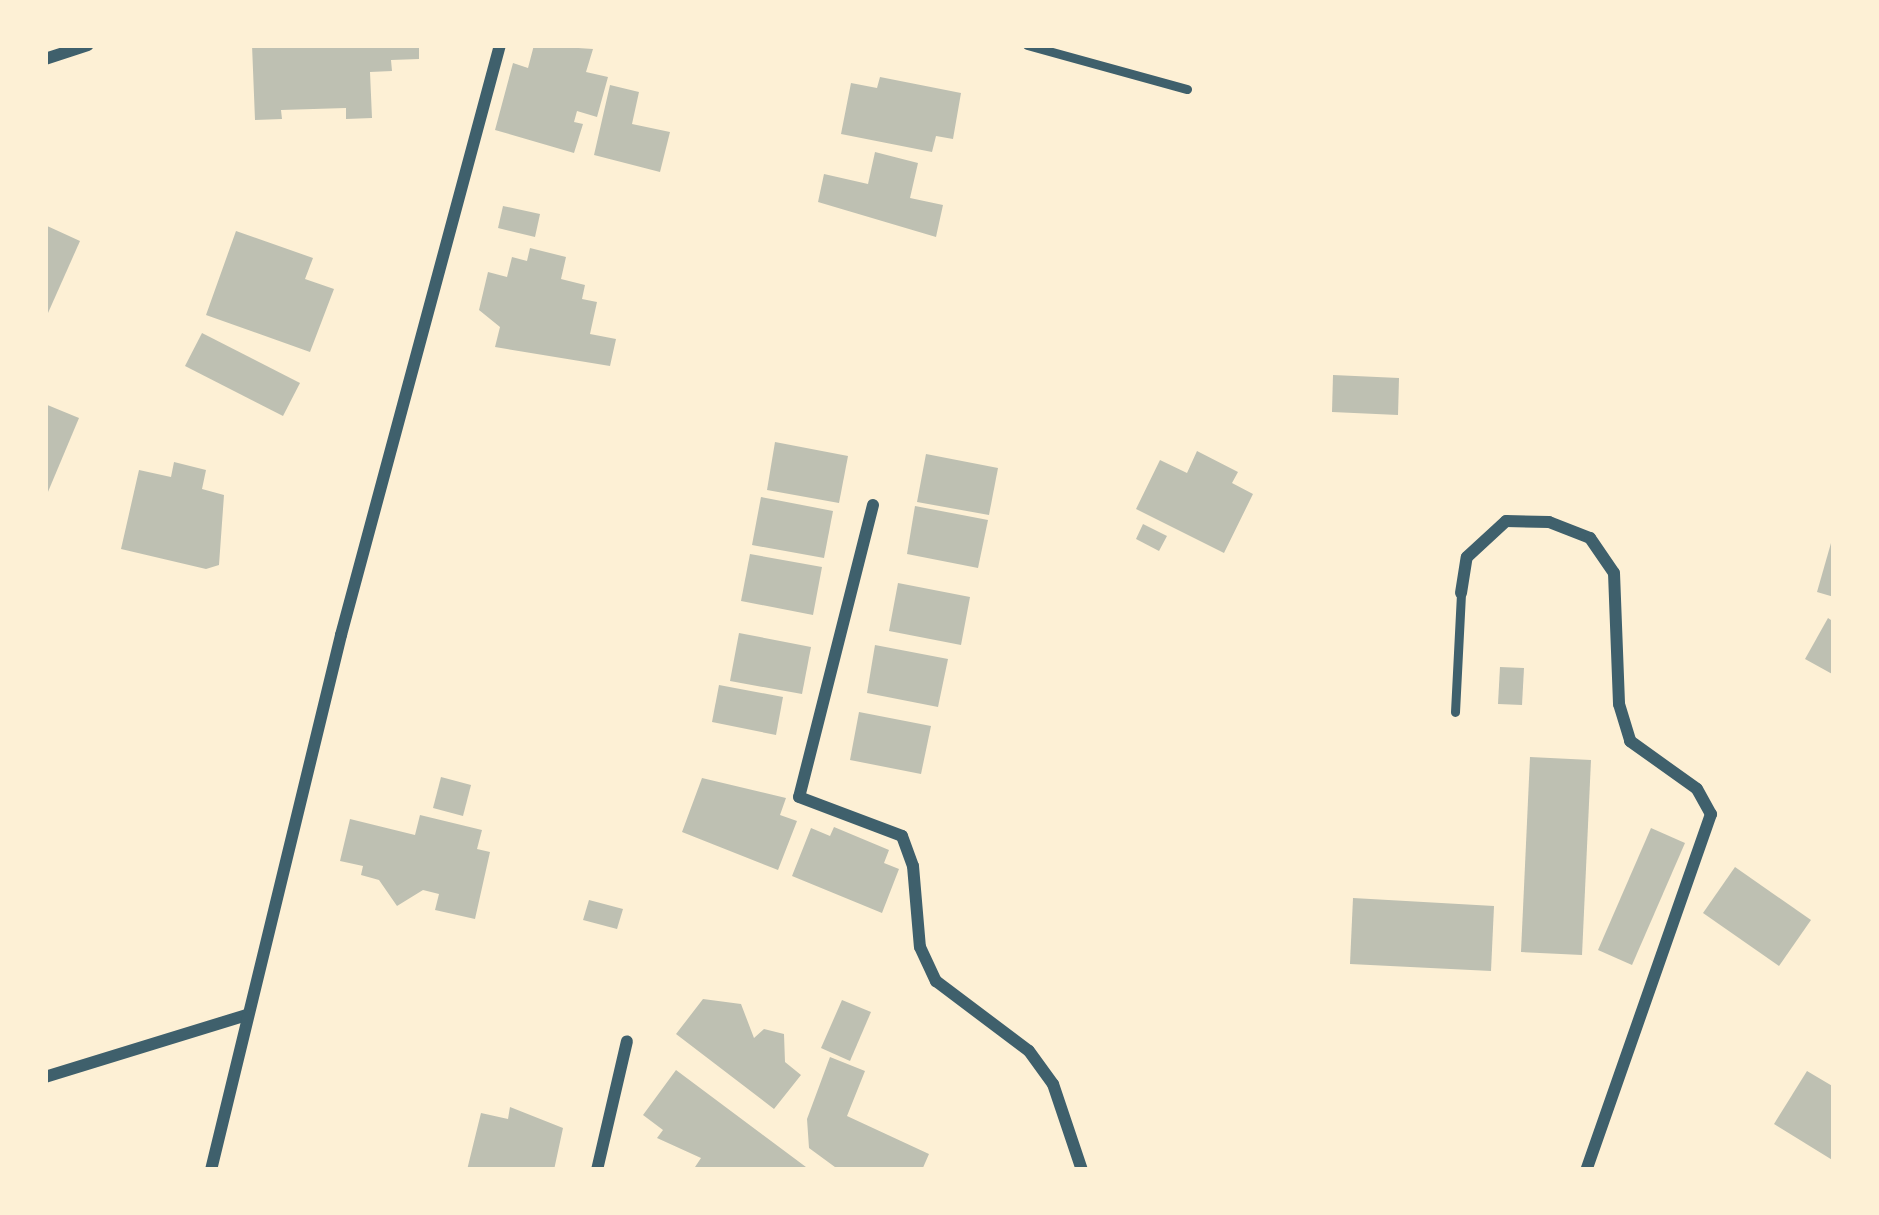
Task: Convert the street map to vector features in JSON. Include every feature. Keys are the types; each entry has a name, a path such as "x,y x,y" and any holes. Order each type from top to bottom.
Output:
{"street":[{"path":"45,59 88,45"},
{"path":"212,1170 247,1015 500,45"},
{"path":"873,506 799,797 902,836 913,866 920,946 936,981 1029,1051 1053,1084 1082,1170"},
{"path":"1461,593 1466,557 1506,520 1549,522 1590,538 1613,573 1618,704 1630,741 1697,789 1712,814 1586,1170"},
{"path":"45,1077 247,1015"},
{"path":"597,1170 627,1041"}],"lane":[{"path":"1028,45 1186,89"},
{"path":"1455,712 1461,593"}],"building":[{"path":"252,45 419,45 419,59 391,60 392,71 370,72 372,118 346,119 346,108 281,110 282,119 255,120"},
{"path":"534,45 593,49 586,72 608,77 597,117 577,111 574,122 583,124 574,153 495,130 513,63 528,68"},
{"path":"880,77 961,93 953,139 936,136 932,152 841,134 851,83 877,88"},
{"path":"610,85 639,92 632,124 670,132 660,172 594,155"},
{"path":"875,152 918,163 910,198 943,205 936,237 818,202 824,174 868,184"},
{"path":"503,206 540,214 535,237 498,228"},
{"path":"45,225 80,241 48,313 45,311"},
{"path":"236,231 313,258 305,279 334,289 310,352 206,315"},
{"path":"530,248 566,257 561,279 585,285 582,299 597,302 590,334 616,339 610,366 495,347 500,327 479,310 488,272 507,277 512,257 527,261"},
{"path":"202,333 300,383 283,416 185,366"},
{"path":"1333,375 1399,378 1398,415 1332,412"},
{"path":"45,404 79,418 45,499"},
{"path":"775,442 848,456 839,503 767,490"},
{"path":"1197,451 1238,472 1232,483 1253,494 1224,553 1136,509 1160,460 1187,473"},
{"path":"926,454 998,468 989,515 917,502"},
{"path":"174,462 206,470 202,489 224,495 219,565 206,569 121,549 139,470 171,477"},
{"path":"761,497 833,511 824,558 752,545"},
{"path":"915,506 988,520 978,568 907,554"},
{"path":"1143,524 1167,536 1159,551 1136,539"},
{"path":"1834,536 1834,597 1817,592"},
{"path":"750,554 822,567 813,615 741,601"},
{"path":"898,583 970,597 961,645 889,631"},
{"path":"1828,618 1834,622 1834,675 1805,659"},
{"path":"739,633 811,647 802,694 730,681"},
{"path":"875,645 948,659 938,707 867,693"},
{"path":"1500,667 1524,668 1522,705 1498,704"},
{"path":"719,685 783,697 776,735 712,722"},
{"path":"859,712 931,726 921,774 850,760"},
{"path":"1530,757 1591,760 1582,955 1521,952"},
{"path":"441,777 471,785 463,816 433,808"},
{"path":"702,778 786,798 780,815 797,821 778,870 682,832"},
{"path":"420,815 482,830 477,849 490,852 475,919 435,910 439,894 423,890 397,906 379,880 361,875 363,866 340,861 350,819 415,835"},
{"path":"834,827 889,850 884,863 899,869 882,913 792,876 811,828 830,836"},
{"path":"1651,828 1685,843 1632,965 1598,950"},
{"path":"1735,867 1811,920 1779,966 1703,913"},
{"path":"1353,898 1494,906 1491,971 1350,964"},
{"path":"589,900 623,909 617,929 583,920"},
{"path":"703,999 741,1004 754,1038 764,1029 784,1034 785,1062 801,1075 774,1109 676,1034"},
{"path":"842,1000 871,1012 850,1061 821,1048"},
{"path":"830,1057 865,1071 847,1116 929,1154 922,1170 839,1170 809,1148 807,1119"},
{"path":"676,1070 810,1170 693,1170 701,1158 657,1138 663,1130 643,1115"},
{"path":"1807,1071 1834,1087 1834,1161 1774,1124"},
{"path":"510,1107 563,1128 554,1170 467,1170 481,1113 508,1119"}]}
